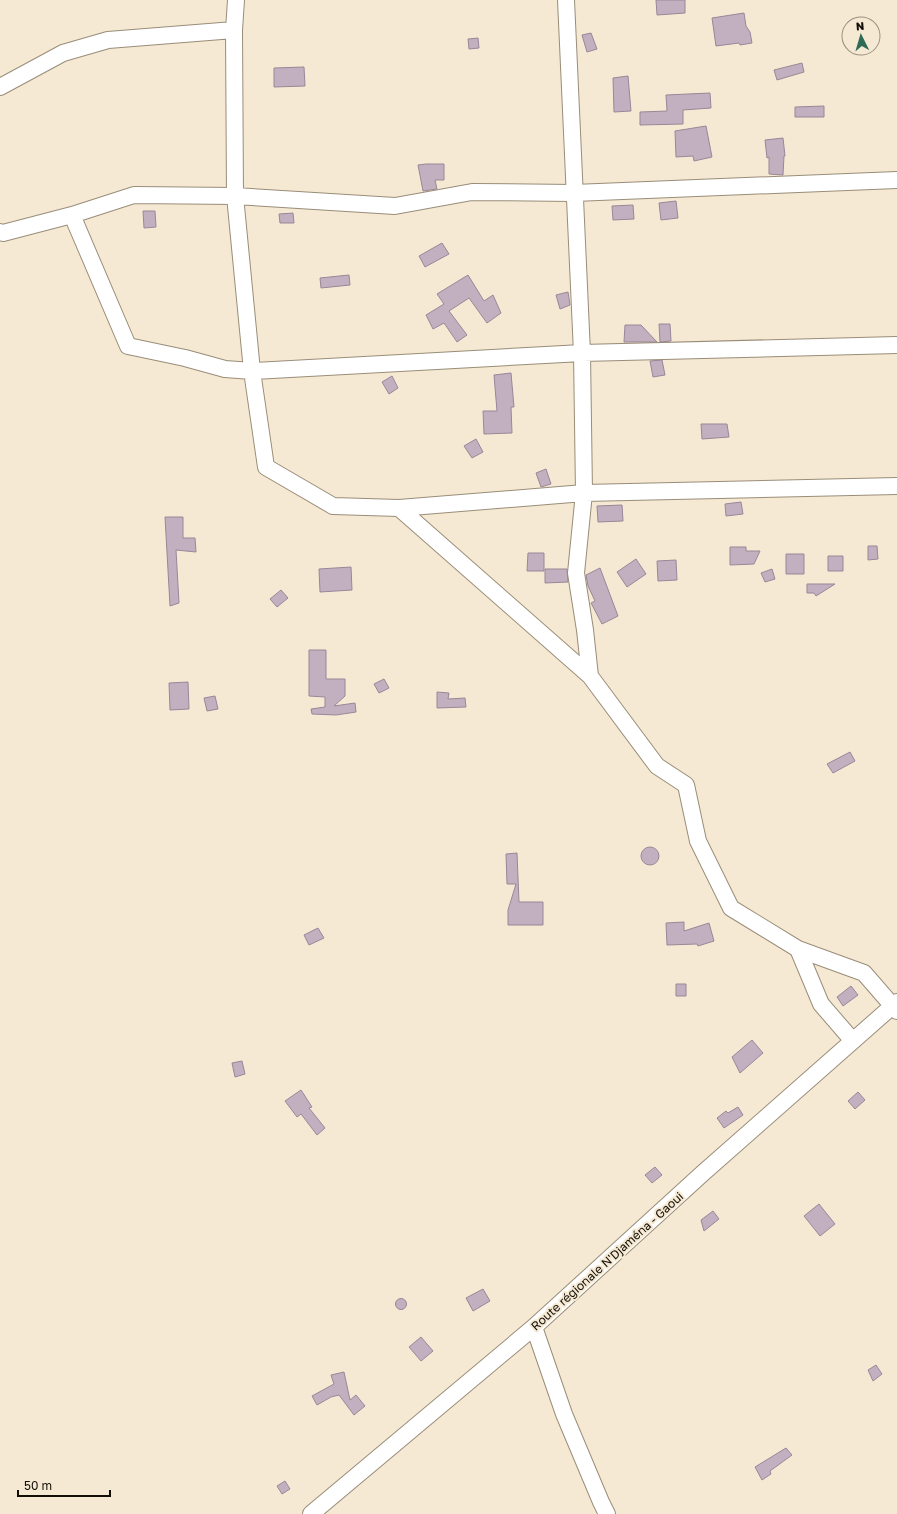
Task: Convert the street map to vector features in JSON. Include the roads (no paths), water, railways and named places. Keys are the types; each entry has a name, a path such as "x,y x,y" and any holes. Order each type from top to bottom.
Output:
{"street":[{"path":"236,0 234,30 235,196 252,371 266,467 333,506 399,508 584,493 897,486"},
{"path":"566,0 582,352 584,493 576,573 585,630 590,676"},
{"path":"0,87 63,53 108,40 234,30"},
{"path":"0,232 3,234 134,194 235,196 396,206 472,192 574,193 897,180"},
{"path":"72,214 128,346 185,358 225,369 252,371 582,352 897,345"},
{"path":"399,508 590,676 657,766 686,785 698,841 731,908 798,949 864,974 895,1006"},
{"path":"798,949 820,1004 853,1041"},
{"name":"Route régionale N'Djaména - Gaoui","path":"311,1514 534,1327 704,1173 853,1041 895,1006"},
{"path":"534,1327 564,1414 607,1514"}]}
